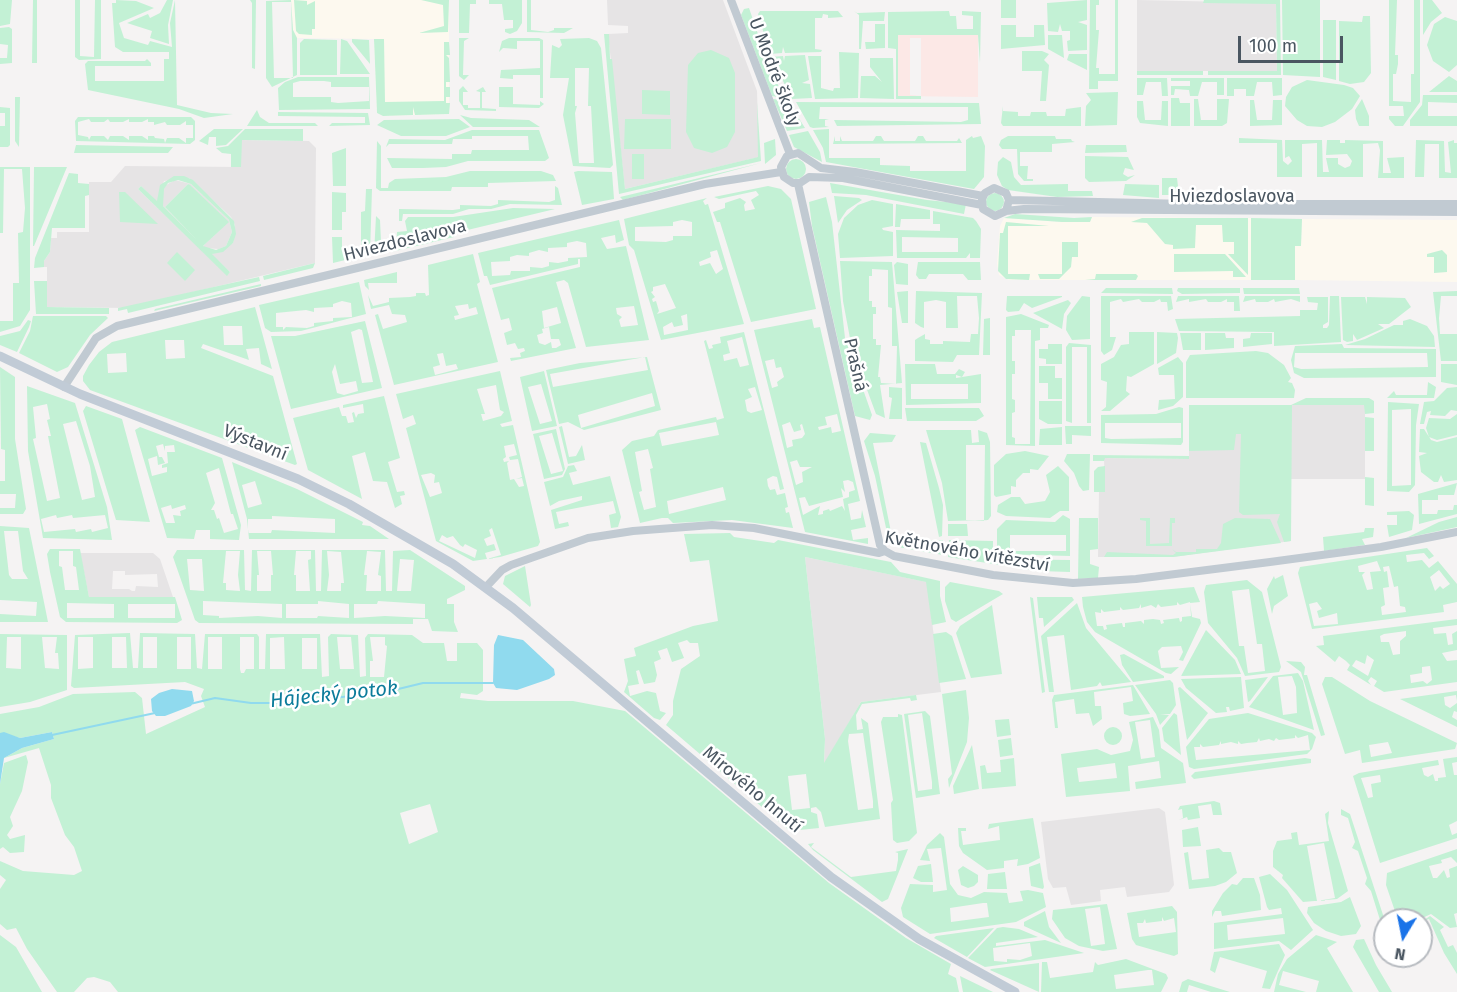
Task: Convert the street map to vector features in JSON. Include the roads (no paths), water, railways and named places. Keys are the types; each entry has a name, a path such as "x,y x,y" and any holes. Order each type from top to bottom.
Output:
{"main road":[{"name":"Výstavní","path":"0,356 64,387 298,479 390,527 486,587"},
{"name":"Mírového hnutí","path":"486,587 831,877 919,939 1015,992"}],"street":[{"name":"U Modré školy","path":"731,0 790,154"},
{"name":"Hviezdoslavova","path":"790,154 802,154 811,163 821,168 982,201 992,215 999,216 1006,211 1457,212"},
{"path":"790,154 783,161 781,172 786,180 798,184 809,177 811,163"},
{"name":"Hviezdoslavova","path":"64,387 96,338 117,326 705,184 781,172"},
{"name":"Hviezdoslavova","path":"809,177 859,180 982,201"},
{"name":"Prašná","path":"798,184 880,545 885,551"},
{"name":"Hviezdoslavova","path":"982,201 988,191 999,189 1009,200 1188,204 1457,204"},
{"path":"1006,211 1009,200"},
{"name":"Květnového vítězství","path":"486,587 502,570 551,549 588,538 633,531 739,526 879,553 885,551 894,556 1023,580 1101,582 1381,547 1457,532"}],"water":[{"path":"498,635 523,640 554,669 555,675 517,690 496,688 493,683 494,645"},
{"path":"172,689 192,691 194,701 191,706 165,716 156,716 152,711 151,699 159,693"},
{"path":"4,732 20,738 52,732 54,739 22,748 4,758 0,784 0,733"}],"waterway":[{"name":"Hájecký potok","path":"190,704 215,698 251,703 290,703 386,692 423,683 493,683"},
{"name":"Hájecký potok","path":"52,735 155,713"}]}
